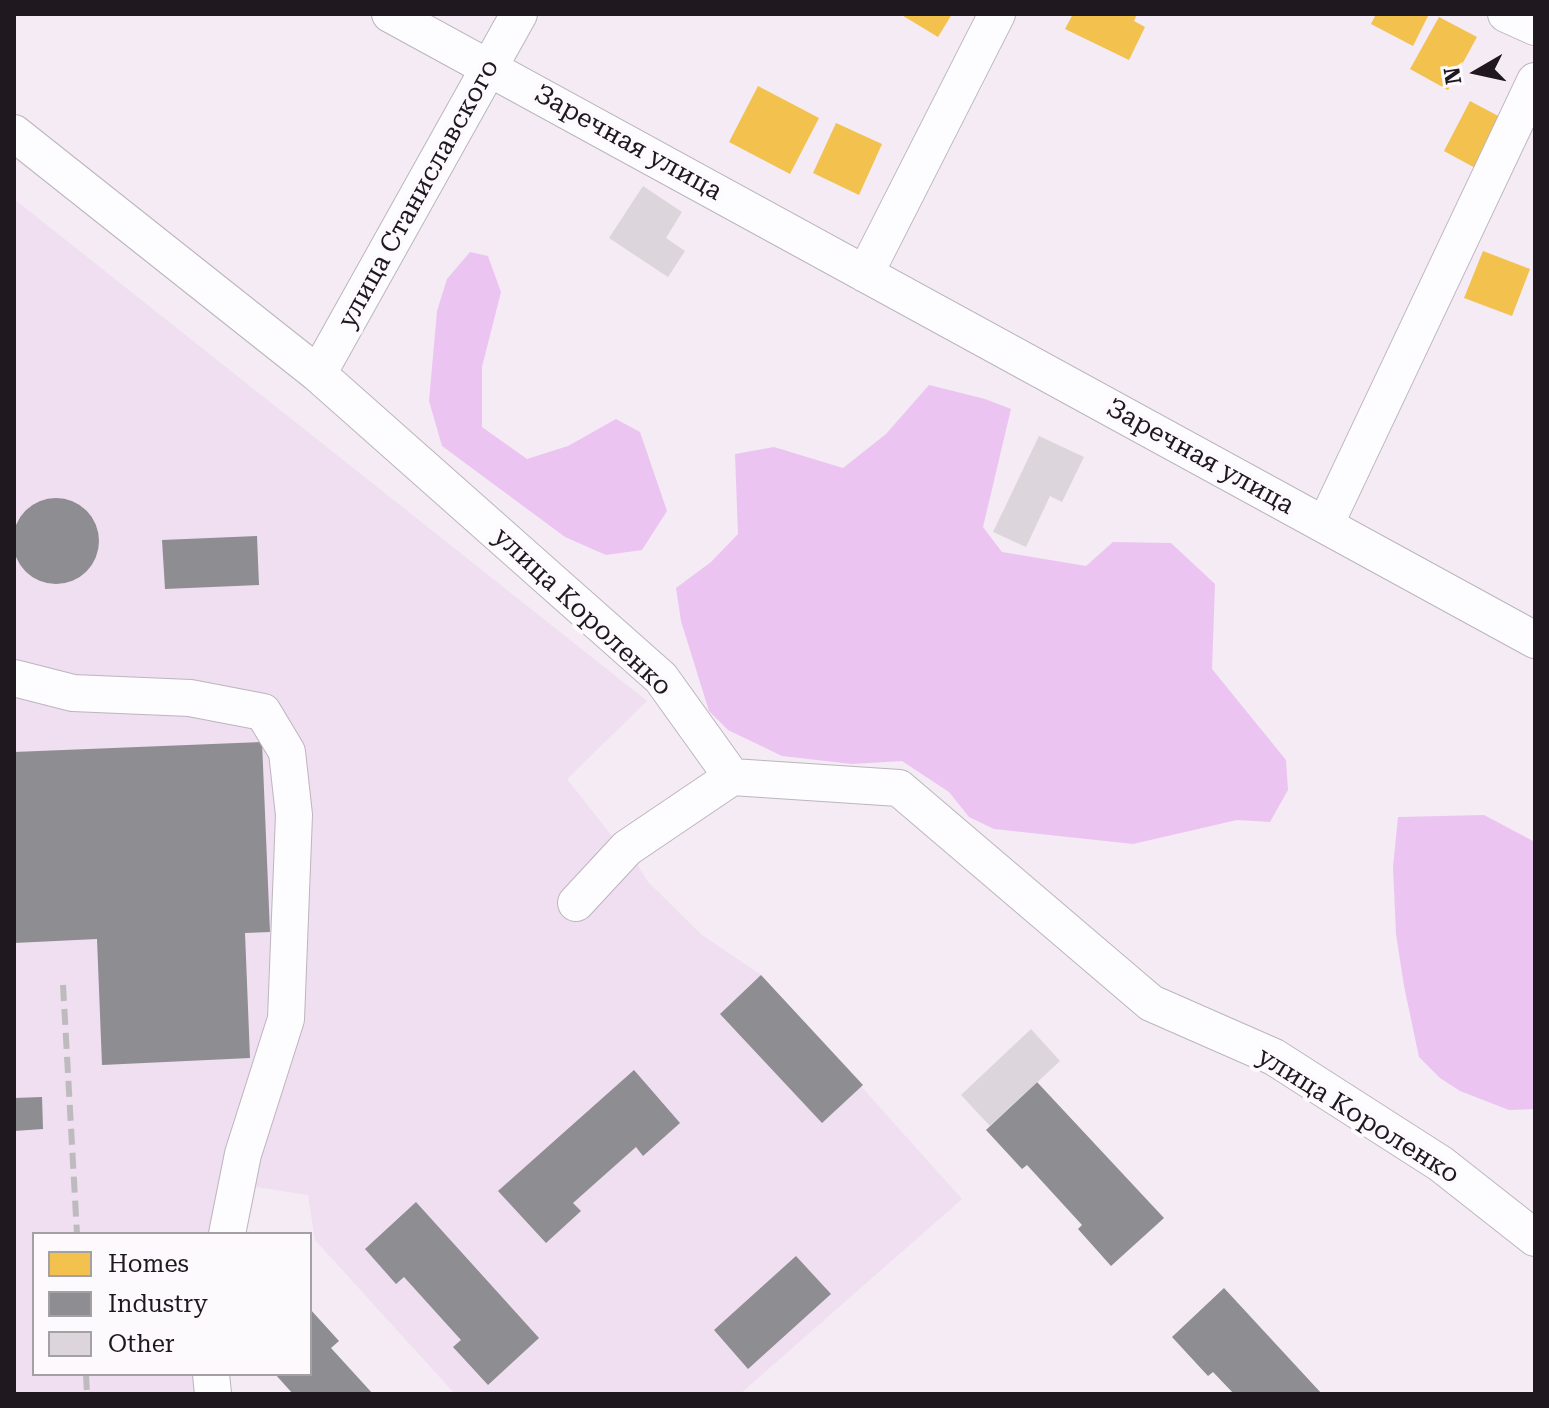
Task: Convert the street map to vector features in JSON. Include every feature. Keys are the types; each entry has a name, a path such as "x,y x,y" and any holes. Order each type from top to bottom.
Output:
{"street":[{"name":"Заречная улица","path":"390,14 1535,640"},
{"name":"улица Станиславского","path":"318,374 519,14"},
{"path":"865,274 997,14"},
{"path":"1506,14 1535,27"},
{"path":"1325,525 1535,81"},
{"name":"улица Короленко","path":"14,133 318,374 661,678 732,777 899,788 1151,1003 1274,1057 1441,1164 1535,1238"},
{"path":"14,678 73,693 190,698 263,712 287,752 294,815 286,1019 243,1154 227,1232"},
{"path":"576,903 627,848 732,777"}],"shaded area":[{"path":"14,199 647,701 567,779 611,835 627,848 648,882 702,935 761,975 962,1199 740,1394 455,1394 315,1240 308,1195 256,1187 246,1232 32,1232 32,1376 227,1376 228,1394 14,1394"},
{"path":"470,252 488,256 501,292 482,367 482,427 527,459 568,446 616,419 640,432 667,511 642,550 606,555 565,537 442,446 429,401 437,311 447,279"},
{"path":"929,385 1011,409 983,527 1002,552 1086,566 1113,542 1171,543 1215,584 1212,669 1286,760 1288,790 1270,822 1237,820 1133,844 994,829 969,817 949,792 902,761 852,764 782,756 728,730 709,711 681,621 676,588 711,562 738,534 735,454 774,447 843,468 886,434"},
{"path":"1484,815 1535,842 1535,1109 1509,1110 1460,1091 1440,1078 1419,1057 1404,986 1396,934 1393,867 1398,817"}],"building: Homes":[{"path":"900,14 952,14 938,37"},
{"path":"1073,14 1137,14 1134,21 1145,27 1129,60 1065,29"},
{"path":"1376,14 1429,14 1413,46 1371,24"},
{"path":"1439,17 1477,37 1448,90 1410,69"},
{"path":"758,86 819,118 790,174 729,142"},
{"path":"1470,101 1504,119 1477,169 1444,151"},
{"path":"836,123 882,144 859,195 813,173"},
{"path":"1483,251 1530,269 1512,316 1464,298"}],"building: Industry":[{"path":"56,498 80,505 92,517 99,541 92,565 80,577 56,584 32,577 20,565 13,541 20,517 32,505"},
{"path":"257,536 259,585 165,589 162,540"},
{"path":"262,742 270,932 245,933 250,1058 102,1065 97,939 14,943 14,752"},
{"path":"761,975 863,1085 822,1123 720,1014"},
{"path":"634,1070 680,1123 643,1156 636,1147 573,1203 581,1211 546,1243 498,1191"},
{"path":"1037,1082 1164,1218 1111,1266 1078,1229 1082,1225 1027,1165 1022,1169 986,1130"},
{"path":"42,1097 43,1129 14,1131 14,1098"},
{"path":"416,1202 539,1338 488,1385 453,1347 461,1340 404,1277 396,1284 365,1249"},
{"path":"796,1256 831,1294 748,1369 714,1330"},
{"path":"1224,1288 1322,1394 1234,1394 1213,1372 1208,1376 1172,1337"},
{"path":"312,1311 339,1341 331,1348 373,1394 293,1394 277,1376 312,1376"}],"building: Other":[{"path":"643,186 682,212 666,238 685,251 668,277 609,238"},
{"path":"1039,436 1084,457 1062,502 1050,496 1026,547 993,532"},
{"path":"1031,1029 1060,1061 990,1126 961,1095"}],"railway":[{"path":"63,985 77,1232"},
{"path":"86,1376 87,1394"}]}
